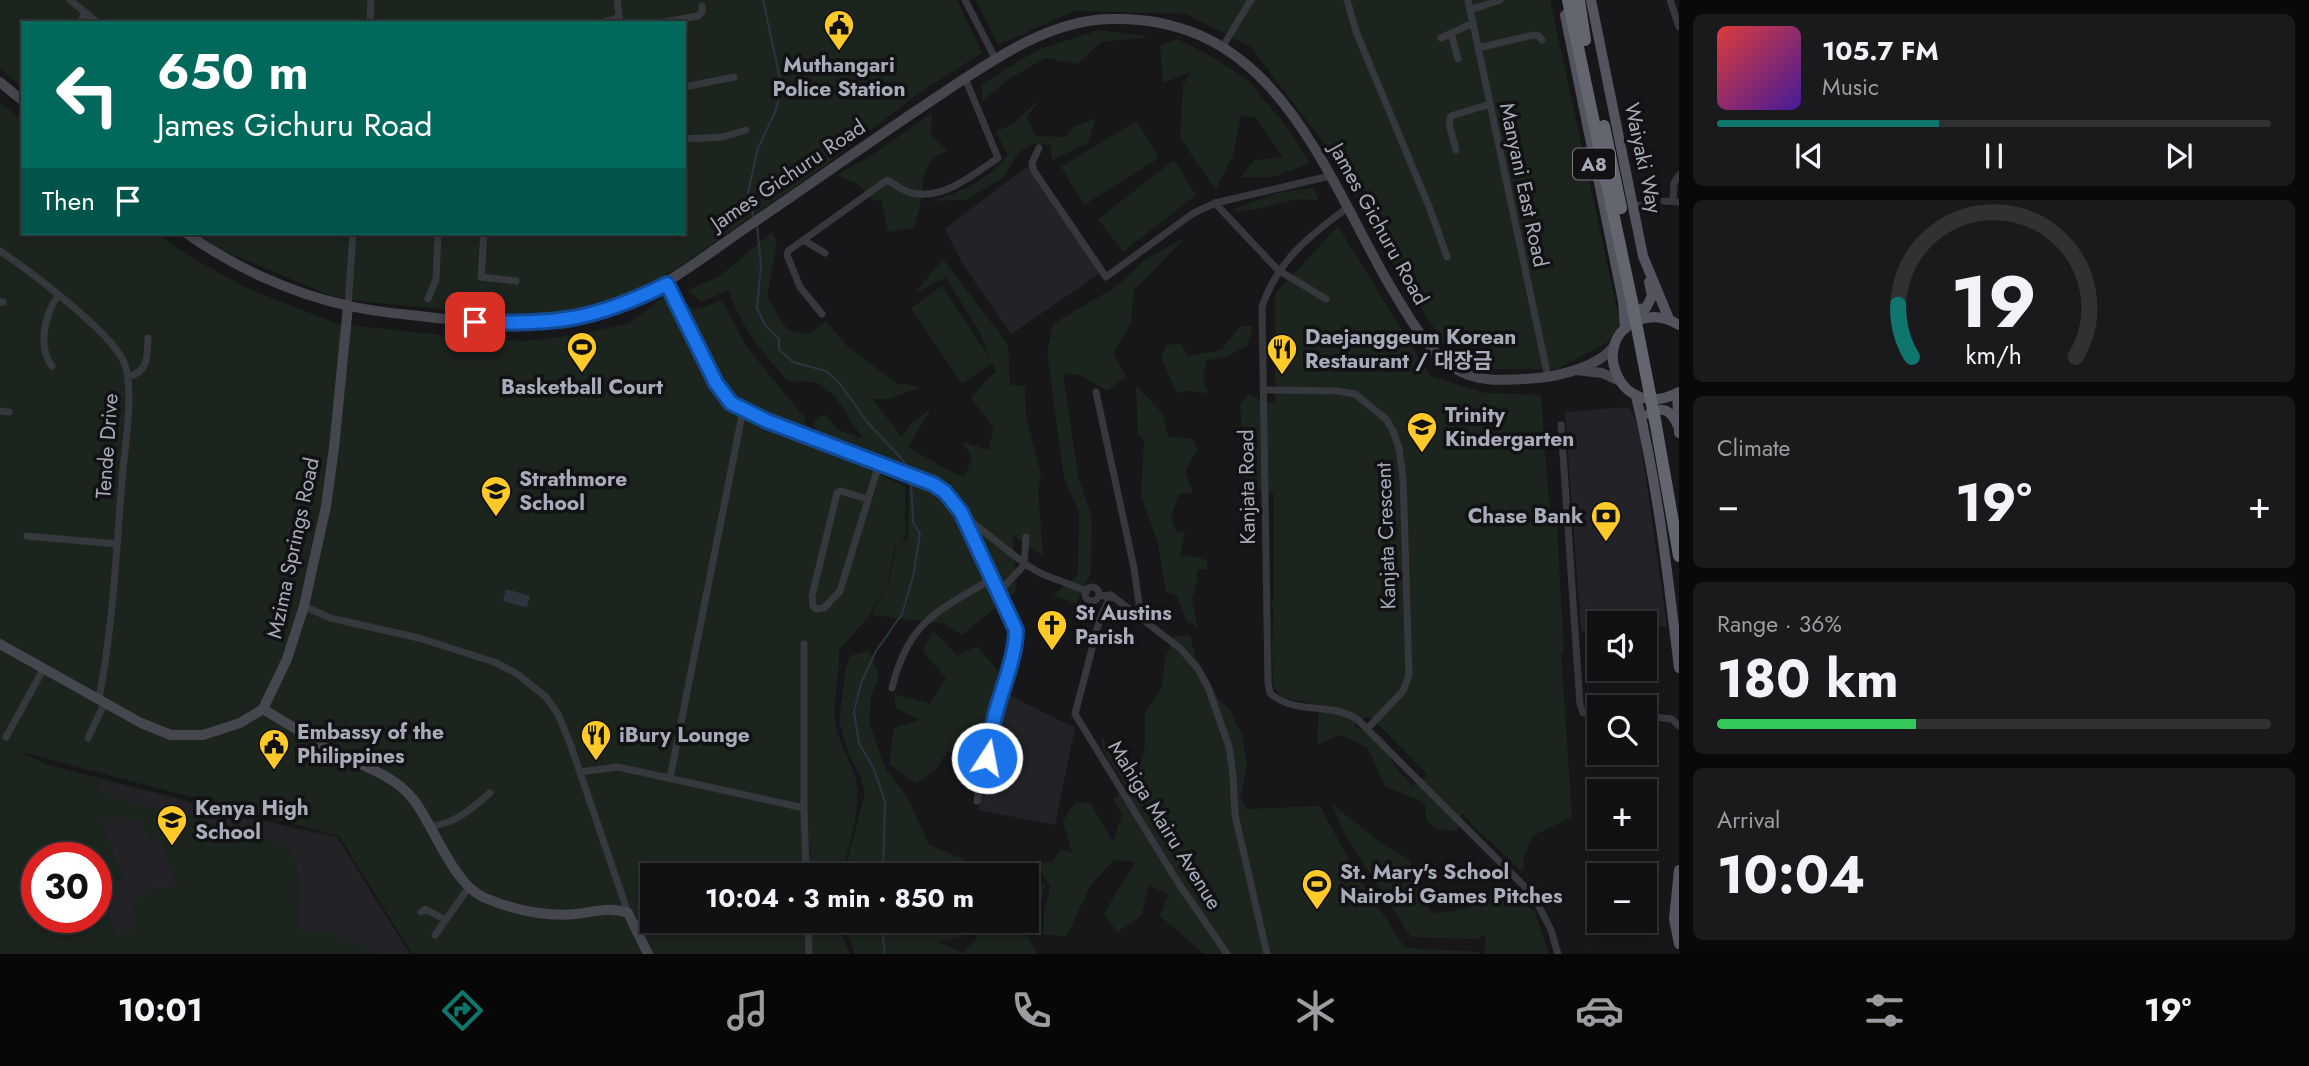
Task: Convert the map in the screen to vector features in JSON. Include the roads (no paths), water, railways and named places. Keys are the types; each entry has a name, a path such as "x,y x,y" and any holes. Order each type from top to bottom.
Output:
{"highway":[{"name":"A8","path":"1569,0 1582,44 1632,263 1679,505"},
{"name":"A8","path":"1579,0 1582,44 1628,301 1679,556"}],"main road":[{"name":"A8","path":"1563,0 1628,301 1625,328"},
{"name":"Waiyaki Way","path":"1591,0 1643,256 1674,322"},
{"name":"James Gichuru Road","path":"189,235 227,259 265,278 348,306 475,322 543,323 582,318 632,302 667,284 995,58 1059,30 1103,19 1155,21 1179,26 1223,46 1237,55 1276,93 1301,126 1331,176 1417,332 1454,369 1490,379 1548,377 1576,370"},
{"path":"0,82 21,99"},
{"path":"1628,301 1631,310 1646,308 1650,303 1652,296 1643,256"},
{"name":"Mzima Springs Road","path":"263,709 287,659 304,607 326,506 348,306"},
{"path":"1576,370 1602,358 1615,346 1625,328 1635,321 1658,317 1674,322"},
{"path":"1615,346 1613,364 1620,381"},
{"path":"1576,370 1602,373 1620,381 1636,396 1650,400 1664,399 1678,392 1678,429"},
{"path":"1636,396 1646,436 1666,555 1679,668"},
{"path":"1646,436 1646,418 1650,412 1658,409 1667,409 1672,413 1678,429"},
{"path":"0,644 157,730 171,735 203,735 240,723 263,709 334,751 395,781 414,801 469,887 487,899 526,912 577,914 618,909 628,913 648,954"},
{"path":"1679,870 1674,919 1679,944"}],"street":[{"path":"71,0 96,21"},
{"path":"370,21 371,0"},
{"path":"617,0 620,20"},
{"path":"965,0 995,58"},
{"path":"1223,46 1251,0"},
{"path":"1347,0 1357,34 1430,209 1447,257"},
{"name":"Manyani East Road","path":"1468,0 1548,377"},
{"path":"1470,10 1500,0"},
{"path":"1670,0 1679,27"},
{"path":"669,21 698,16 702,12 702,6"},
{"path":"81,21 85,12"},
{"path":"1441,38 1473,23"},
{"path":"1451,33 1458,59"},
{"path":"1478,48 1533,35 1542,40"},
{"path":"686,87 734,77"},
{"path":"822,314 800,287 787,255 788,251 887,180 911,193 939,192 956,185 998,158 965,78"},
{"path":"1456,150 1449,124 1451,116 1490,104"},
{"path":"686,139 722,137 746,130"},
{"path":"1039,148 1032,163 1034,171 1106,277 1192,215 1215,203 1331,176"},
{"path":"1664,201 1676,201 1674,183 1679,175"},
{"path":"1215,203 1278,270 1326,299"},
{"path":"1634,206 1651,205"},
{"name":"Kanjata Road","path":"1348,208 1322,227 1278,270 1262,307 1268,675 1270,693 1286,704 1347,713 1367,729"},
{"path":"348,306 353,235"},
{"path":"428,299 436,279 438,235"},
{"path":"484,235 481,277 516,281"},
{"path":"803,240 825,253"},
{"name":"Tende Drive","path":"0,251 26,268 115,349 122,358 128,377 117,544 102,700 88,738"},
{"path":"667,284 716,383 731,403 939,487 961,512 1024,564 1042,574 1087,591 1086,597 1090,601 1099,596 1111,595 1181,649 1198,669 1208,687 1229,747 1235,815 1267,954"},
{"path":"52,366 46,356 46,319 50,306 58,296"},
{"path":"128,377 138,374 146,367 148,338"},
{"name":"Kanjata Crescent","path":"1264,390 1338,391 1354,394 1386,419 1399,448 1404,477 1409,675 1403,691 1367,729"},
{"path":"1096,392 1134,568 1141,618"},
{"path":"670,778 743,410"},
{"path":"0,411 9,412"},
{"path":"1561,425 1581,709 1587,715"},
{"path":"867,499 841,491 836,493 812,596 816,609 827,606 839,591 879,464"},
{"path":"961,512 1013,622 1016,637 994,719 977,801"},
{"path":"27,536 117,544"},
{"path":"999,592 1024,564 1027,537"},
{"path":"892,688 903,652 920,626 933,615 992,579"},
{"name":"Mahiga Mairu Avenue","path":"1111,595 1101,618 1075,714 1177,881 1227,954"},
{"path":"304,607 330,618 419,638 494,662 516,673 546,697 558,714 628,913"},
{"path":"804,644 806,863"},
{"path":"6,737 44,668"},
{"path":"1657,717 1672,719 1679,726"},
{"path":"1367,729 1533,895 1558,954"},
{"path":"580,772 618,767 804,808"},
{"path":"431,826 460,818 490,793"},
{"path":"435,935 469,887"},
{"path":"421,912 425,909 446,920"},
{"path":"808,933 809,954"}],"waterway":[{"path":"754,218 747,197 758,148 775,112 782,88 763,0"},
{"path":"757,226 761,265 757,308 765,325 779,339 779,350 793,362 826,371 840,384 868,423 912,473"},
{"path":"883,863 885,802 874,769 859,743 854,712 861,683 876,651 902,614 913,577 920,534 913,522 911,479"},
{"path":"883,933 885,954"}],"place":[{"name":"Muthangari Police Station","path":"839,52"},
{"name":"Basketball Court","path":"582,374"},
{"name":"Daejanggeum Korean Restaurant / 대장금","path":"1282,376"},
{"name":"Trinity Kindergarten","path":"1422,454"},
{"name":"Strathmore School","path":"496,518"},
{"name":"Chase Bank","path":"1606,543"},
{"name":"St Austins Parish","path":"1052,652"},
{"name":"iBury Lounge","path":"596,762"},
{"name":"Embassy of the Philippines","path":"274,771"},
{"name":"Kenya High School","path":"172,847"},
{"name":"St. Mary's School Nairobi Games Pitches","path":"1317,911"}]}
